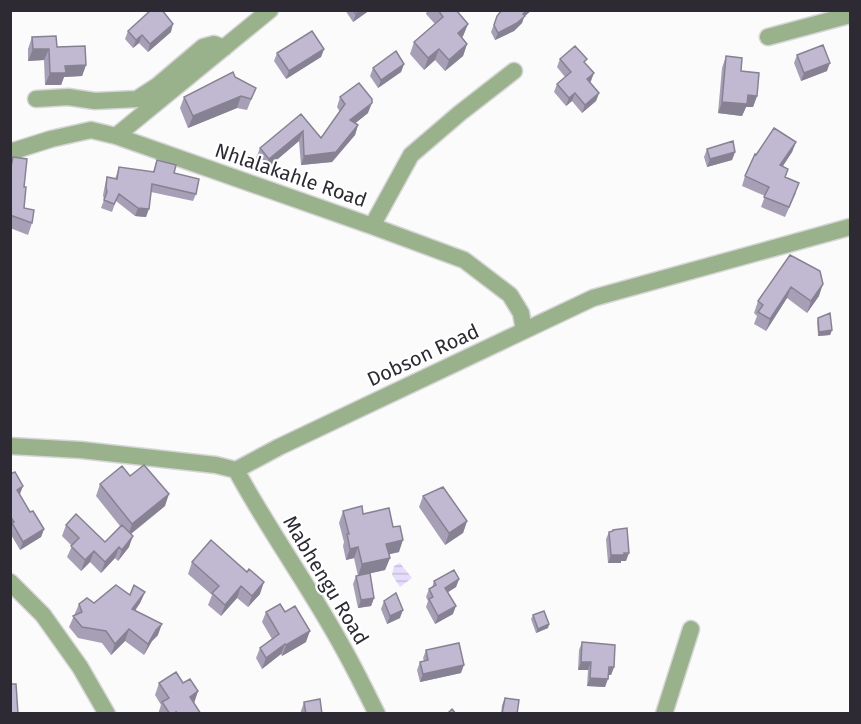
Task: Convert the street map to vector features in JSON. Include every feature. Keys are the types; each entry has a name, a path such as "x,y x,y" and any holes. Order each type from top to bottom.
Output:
{"street":[{"path":"116,136 270,10"},
{"path":"768,37 850,15"},
{"path":"36,99 69,98 95,101 137,99 157,86 203,47 214,44 224,48"},
{"path":"372,226 411,155 514,71"},
{"name":"Nhlalakahle Road","path":"10,152 91,130 116,136 464,260 510,295 521,313 524,330"},
{"name":"Dobson Road","path":"236,470 279,447 593,298 850,227"},
{"path":"10,446 81,450 216,465 236,470"},
{"name":"Mabhengu Road","path":"236,470 343,648 377,714"},
{"path":"10,582 43,615 80,667 107,714"},
{"path":"664,714 691,629"}],"shaded area":[{"path":"400,563 412,578 400,587 392,575 394,566"}],"building":[{"path":"151,10 162,10 173,24 150,44 142,35 136,40 128,31"},
{"path":"438,10 456,10 468,24 458,33 467,44 449,60 439,49 428,58 414,42 443,17"},
{"path":"502,10 527,10 523,14 525,16 517,23 498,33 494,25"},
{"path":"312,31 324,49 289,71 277,53"},
{"path":"56,36 57,47 85,46 86,65 65,66 66,73 50,73 49,49 33,49 32,37"},
{"path":"823,45 830,63 804,73 797,55"},
{"path":"575,46 587,59 584,62 594,73 587,79 599,93 585,105 575,93 569,98 557,84 571,72 560,59"},
{"path":"396,51 404,64 381,80 373,68"},
{"path":"726,56 742,58 741,71 759,73 757,96 748,95 747,104 722,102"},
{"path":"233,72 235,77 256,88 251,99 241,96 193,116 184,97"},
{"path":"359,83 372,99 372,103 350,120 358,125 336,152 304,156 303,131 269,159 260,148 301,114 321,138 345,104 340,97"},
{"path":"774,128 796,142 780,165 788,169 785,177 799,183 789,207 764,197 769,187 745,176 755,154"},
{"path":"733,141 735,152 710,159 707,149"},
{"path":"13,157 27,159 24,208 34,210 32,223 10,215 10,172"},
{"path":"157,160 176,165 174,173 199,179 196,194 152,184 149,209 138,208 119,194 114,204 104,200 107,192 107,177 117,179 119,167 154,172"},
{"path":"790,255 820,271 823,284 811,301 791,287 770,319 758,312 763,305 758,301"},
{"path":"830,313 832,330 819,332 818,318"},
{"path":"144,465 169,494 132,524 100,484 122,466 130,476"},
{"path":"15,472 23,486 17,490 30,512 33,511 44,529 23,542 10,516 10,474"},
{"path":"443,487 467,521 449,533 423,496"},
{"path":"362,506 363,514 389,508 393,527 400,526 403,540 386,544 390,558 362,564 358,547 350,549 343,511"},
{"path":"76,514 105,542 122,525 133,536 122,550 119,547 105,562 94,551 85,560 71,546 79,538 66,525"},
{"path":"627,528 629,553 611,555 609,532"},
{"path":"211,540 247,572 249,569 264,582 252,596 241,586 225,605 212,593 219,586 192,562"},
{"path":"454,570 459,579 445,588 456,606 438,616 429,599 433,597 429,589 436,585 434,581"},
{"path":"370,573 374,598 361,600 356,576"},
{"path":"116,585 130,595 134,585 145,592 132,609 162,624 148,644 129,629 115,644 106,631 82,627 73,616 82,612 79,604 87,598 94,603"},
{"path":"396,593 403,610 390,616 384,601"},
{"path":"280,604 285,612 295,606 310,631 285,644 266,658 260,648 279,634 266,612"},
{"path":"544,611 549,624 538,629 533,615"},
{"path":"582,642 615,645 614,667 609,667 608,679 590,678 591,662 581,662"},
{"path":"459,643 464,665 423,674 420,662 428,660 426,650"},
{"path":"176,672 183,683 190,679 198,691 190,697 201,714 176,714 176,712 170,714 162,702 169,698 159,683"},
{"path":"10,684 16,684 18,714 10,714"},
{"path":"505,698 519,700 517,714 502,714"},
{"path":"320,699 322,714 306,714 304,702"}]}
